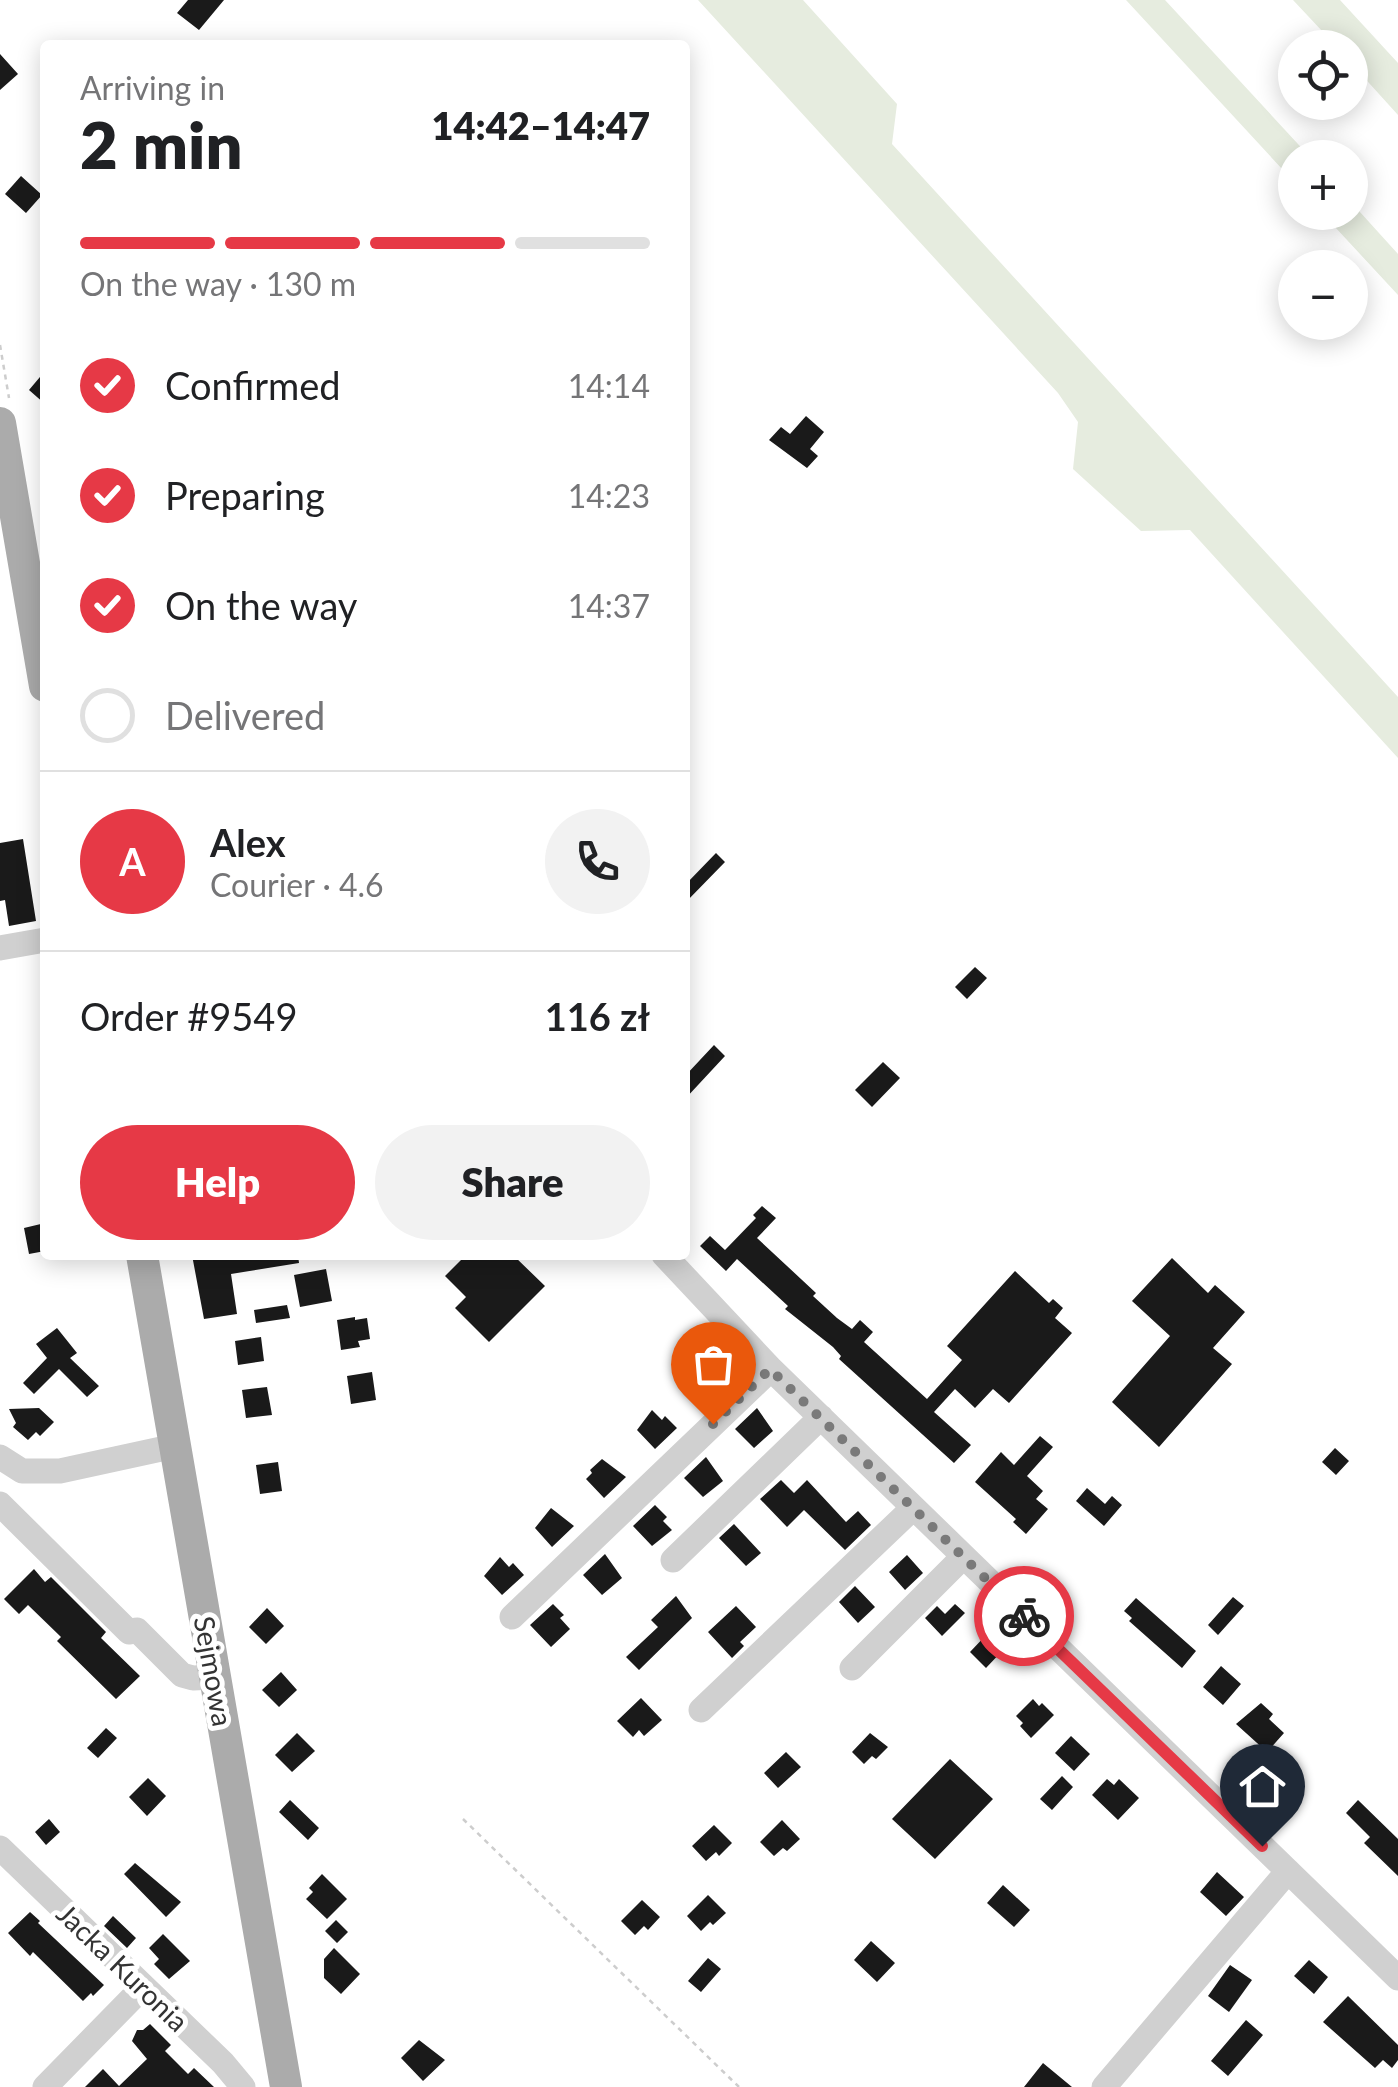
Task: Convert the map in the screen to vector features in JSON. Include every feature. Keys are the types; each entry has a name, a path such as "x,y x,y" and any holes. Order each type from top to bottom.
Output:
{"main road":[{"path":"0,423 36,572 40,621"},
{"name":"Sejmowa","path":"143,1260 286,2087"}],"street":[{"path":"0,948 40,941"},
{"path":"669,1260 770,1369 1398,1978"},
{"path":"512,1617 770,1369"},
{"path":"672,1560 821,1418"},
{"path":"0,1457 22,1471 60,1472 174,1446"},
{"path":"0,1504 129,1632 137,1630 182,1675 215,1677"},
{"path":"701,1710 913,1508"},
{"path":"852,1668 963,1557"},
{"name":"Jacka Kuronia","path":"0,1848 223,2062 244,2087"},
{"path":"1104,2087 1288,1871"},
{"path":"45,2087 143,1987"}],"path":[{"path":"463,1820 738,2087"}],"shaded area":[{"path":"698,0 803,0 897,104 892,144 1398,697 1398,758 1190,530 1141,531 1073,469 1078,422 1058,393"},
{"path":"1126,0 1165,0 1294,140 1278,140 1278,165"},
{"path":"1293,0 1340,0 1368,30 1321,30"},
{"path":"1368,30 1398,63 1398,115 1368,82"},
{"path":"1368,221 1398,254 1398,295 1368,263 1368,250 1356,250 1338,230 1368,230"}],"building":[{"path":"188,0 224,0 199,30 177,13"},
{"path":"0,54 18,74 0,90"},
{"path":"21,176 40,197 26,213 5,194"},
{"path":"40,377 40,400 29,390"},
{"path":"806,416 824,432 810,449 818,456 807,468 769,440 781,427 790,434"},
{"path":"23,839 36,921 9,926 5,900 0,901 0,843"},
{"path":"716,853 725,862 690,898 690,880"},
{"path":"975,967 987,978 967,999 955,987"},
{"path":"714,1045 725,1056 690,1094 690,1071"},
{"path":"883,1062 900,1078 872,1107 855,1090"},
{"path":"762,1206 776,1218 757,1238 837,1318 852,1329 860,1320 873,1332 864,1342 927,1399 962,1360 947,1346 1015,1271 1049,1303 1053,1299 1063,1308 1055,1318 1072,1333 1009,1403 993,1389 975,1408 955,1389 934,1412 971,1445 954,1463 839,1359 841,1356 833,1347 785,1309 788,1306 737,1259 726,1271 700,1246 710,1236 725,1250 756,1218 753,1215"},
{"path":"40,1224 40,1252 29,1254 24,1228"},
{"path":"1172,1258 1208,1293 1215,1285 1245,1312 1213,1348 1232,1364 1159,1447 1112,1402 1170,1336 1132,1301"},
{"path":"193,1260 299,1260 299,1263 231,1274 237,1314 204,1319"},
{"path":"461,1260 518,1260 545,1286 489,1342 455,1308 466,1297 445,1276"},
{"path":"326,1269 332,1301 300,1307 294,1275"},
{"path":"287,1305 290,1318 256,1323 254,1310"},
{"path":"367,1318 370,1339 358,1341 360,1347 341,1350 337,1320"},
{"path":"57,1328 77,1353 70,1358 99,1386 87,1397 59,1369 34,1394 23,1383 47,1358 36,1344"},
{"path":"261,1337 264,1361 238,1365 235,1341"},
{"path":"705,1361 727,1379 706,1400 687,1381"},
{"path":"372,1372 376,1400 351,1404 347,1376"},
{"path":"267,1387 272,1415 246,1418 242,1390"},
{"path":"39,1408 54,1422 40,1436 36,1432 28,1440 13,1427 16,1423 9,1409"},
{"path":"757,1408 773,1431 754,1448 735,1429"},
{"path":"652,1410 677,1428 655,1449 637,1430"},
{"path":"1040,1436 1053,1447 1027,1476 1043,1491 1036,1499 1048,1509 1026,1534 1013,1522 1016,1519 975,1482 1001,1452 1014,1465"},
{"path":"1335,1448 1349,1461 1336,1475 1322,1462"},
{"path":"706,1457 723,1481 703,1497 684,1478"},
{"path":"602,1459 626,1477 604,1498 586,1479"},
{"path":"278,1462 282,1491 260,1494 256,1465"},
{"path":"781,1480 794,1493 807,1480 846,1522 858,1511 871,1525 845,1550 804,1510 787,1527 760,1499"},
{"path":"1087,1488 1105,1504 1112,1496 1122,1505 1104,1526 1076,1501"},
{"path":"655,1505 667,1517 663,1521 672,1530 652,1546 633,1526"},
{"path":"551,1508 574,1526 552,1547 535,1528"},
{"path":"734,1524 761,1553 746,1566 719,1538"},
{"path":"605,1554 622,1578 602,1595 583,1575"},
{"path":"907,1555 923,1573 905,1590 889,1572"},
{"path":"500,1557 524,1575 502,1595 484,1576"},
{"path":"34,1569 45,1582 51,1577 106,1632 101,1638 140,1676 116,1699 57,1641 61,1637 28,1605 19,1614 4,1599"},
{"path":"855,1586 875,1607 858,1623 839,1602"},
{"path":"676,1596 692,1618 639,1670 626,1657 658,1627 651,1620"},
{"path":"1233,1597 1244,1606 1218,1635 1208,1625"},
{"path":"1136,1598 1196,1651 1182,1668 1129,1621 1132,1618 1124,1611"},
{"path":"553,1604 570,1629 551,1647 530,1625"},
{"path":"955,1604 965,1613 942,1636 925,1618 937,1606 945,1614"},
{"path":"736,1606 756,1627 740,1642 744,1646 732,1658 708,1632"},
{"path":"267,1608 284,1626 266,1644 249,1627"},
{"path":"988,1633 1004,1649 986,1668 970,1652"},
{"path":"1221,1666 1241,1684 1223,1705 1203,1687"},
{"path":"281,1672 297,1690 279,1707 262,1690"},
{"path":"641,1698 662,1720 644,1736 639,1730 633,1737 617,1721"},
{"path":"1033,1699 1054,1715 1031,1738 1016,1716"},
{"path":"1261,1703 1273,1714 1269,1719 1284,1733 1267,1752 1236,1724"},
{"path":"106,1728 117,1738 98,1758 87,1748"},
{"path":"297,1733 315,1751 292,1772 275,1755"},
{"path":"870,1733 888,1747 864,1764 852,1752"},
{"path":"1071,1736 1090,1754 1074,1771 1055,1753"},
{"path":"786,1752 801,1767 778,1788 764,1773"},
{"path":"950,1759 993,1799 935,1859 892,1819"},
{"path":"1062,1776 1073,1787 1052,1810 1040,1799"},
{"path":"148,1778 166,1796 147,1816 129,1797"},
{"path":"1107,1779 1114,1785 1119,1779 1139,1798 1118,1820 1092,1795"},
{"path":"290,1800 319,1828 308,1840 279,1812"},
{"path":"1358,1800 1398,1839 1398,1876 1364,1843 1370,1837 1346,1813"},
{"path":"49,1819 60,1832 46,1845 35,1832"},
{"path":"782,1820 800,1839 774,1856 760,1842"},
{"path":"714,1825 732,1843 719,1856 716,1852 706,1861 692,1846"},
{"path":"135,1863 181,1902 166,1917 124,1874"},
{"path":"1217,1872 1244,1897 1226,1916 1200,1892"},
{"path":"322,1874 347,1899 327,1919 306,1899 313,1892 309,1888"},
{"path":"1003,1885 1030,1910 1014,1927 987,1903"},
{"path":"708,1895 726,1913 701,1931 687,1916"},
{"path":"642,1900 660,1917 648,1930 644,1926 635,1935 621,1921"},
{"path":"30,1912 104,1985 93,1996 91,1993 83,2001 8,1933"},
{"path":"113,1916 136,1938 127,1948 104,1926"},
{"path":"336,1920 348,1932 337,1943 325,1931"},
{"path":"163,1934 190,1961 169,1979 154,1964 159,1959 149,1948"},
{"path":"871,1941 895,1963 877,1982 854,1960"},
{"path":"334,1948 360,1974 341,1994 324,1978 324,1959"},
{"path":"708,1958 721,1969 701,1992 688,1981"},
{"path":"1309,1960 1328,1977 1314,1994 1294,1976"},
{"path":"1230,1965 1252,1980 1229,2012 1208,1996"},
{"path":"1348,1996 1398,2045 1398,2060 1392,2068 1383,2060 1375,2068 1323,2022"},
{"path":"1246,2020 1263,2035 1228,2076 1211,2061"},
{"path":"150,2024 171,2045 165,2051 188,2074 194,2068 214,2087 85,2087 103,2069 119,2086 147,2059 132,2041 137,2030"},
{"path":"419,2040 445,2060 423,2081 401,2058"},
{"path":"1043,2063 1072,2087 1024,2087"}],"way so far":[{"path":"713,1424 770,1369 1024,1616"}],"route":[{"path":"1024,1616 1262,1846"}]}
